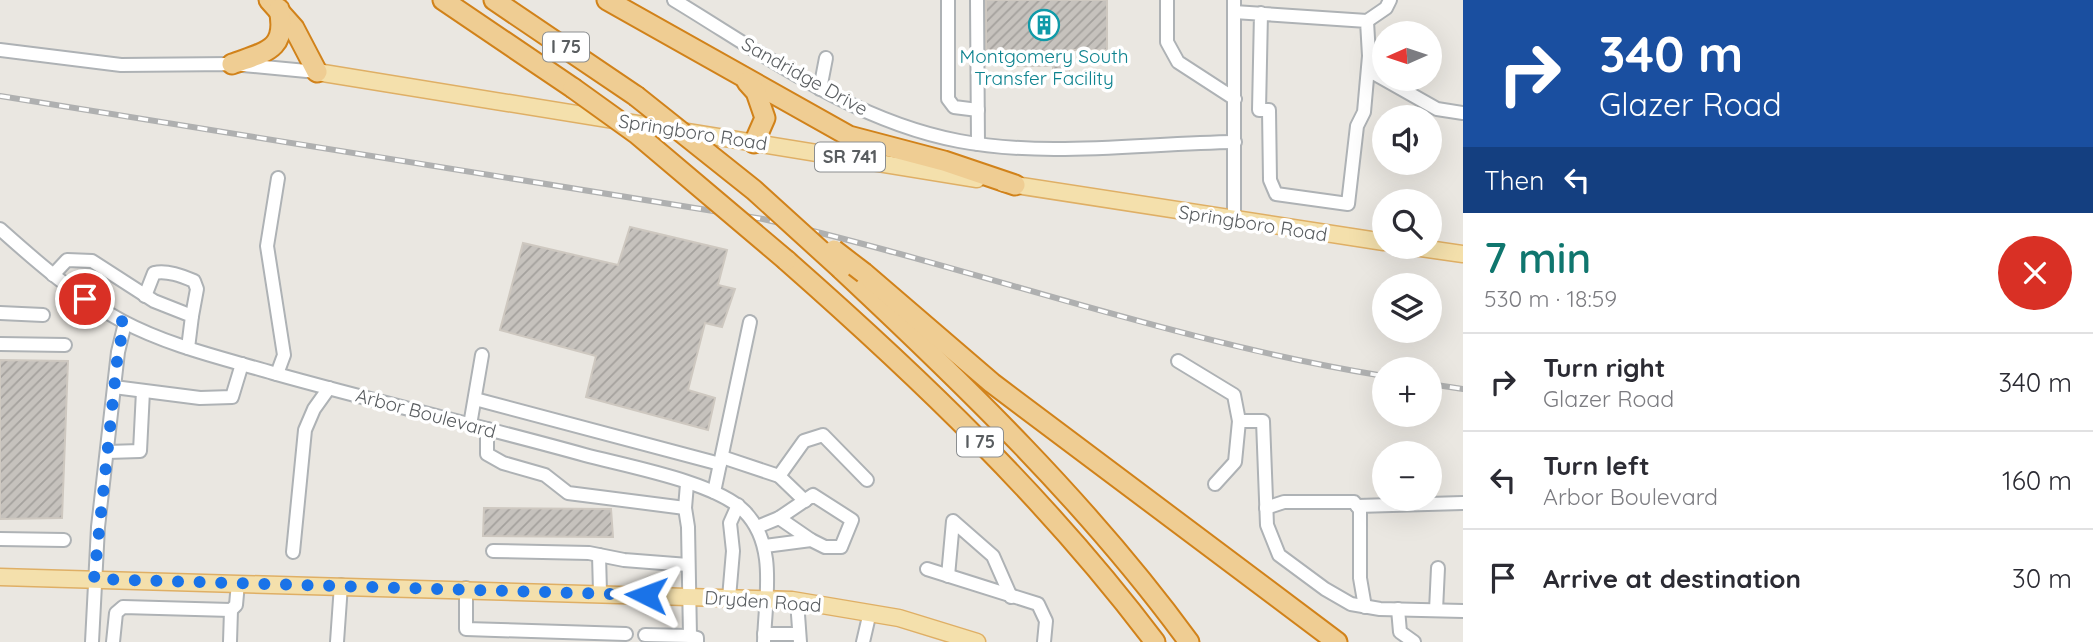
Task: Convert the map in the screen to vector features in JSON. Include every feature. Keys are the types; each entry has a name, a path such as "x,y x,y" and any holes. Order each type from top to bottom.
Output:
{"highway":[{"name":"I 75","path":"443,0 637,134 870,334 1032,493 1155,642"},
{"name":"I 75","path":"494,0 636,96 754,190 841,269 1026,450 1138,575 1189,642"},
{"path":"607,0 849,136 944,161 1015,185"},
{"path":"232,64 264,52 279,42 284,28 274,4"},
{"path":"274,4 294,28 317,72"},
{"path":"737,74 756,92 764,108 763,129 754,143"},
{"path":"754,190 864,273 992,383 1337,642"}],"main road":[{"name":"Springboro Road","path":"317,72 1372,241"},
{"path":"1442,251 1463,254"},
{"name":"Dryden Road","path":"0,577 600,592 797,601 870,612 976,642"}],"street":[{"name":"Sandridge Drive","path":"674,0 820,89 904,127 978,144 1065,148 1235,142"},
{"path":"948,0 948,99 954,107 978,110"},
{"path":"977,0 978,144"},
{"path":"1167,0 1167,42 1178,62 1235,99"},
{"path":"1234,220 1234,6 1261,13 1367,21 1386,8 1390,0"},
{"path":"1261,13 1259,110 1269,110 1270,180 1276,194 1348,204 1357,126 1364,112 1368,70 1367,21"},
{"name":"Springboro Road","path":"0,50 121,65 232,64 317,72"},
{"path":"820,89 826,58"},
{"path":"1368,70 1437,108 1463,113"},
{"path":"277,374 284,355 267,246 278,178"},
{"name":"Arbor Boulevard","path":"2,235 53,275 125,323 188,348 715,492 738,505 757,527 765,546 764,638"},
{"path":"53,275 67,260 85,259 145,296 192,316"},
{"path":"145,296 154,273 161,271 194,281 197,289 188,348"},
{"path":"0,313 43,315"},
{"path":"715,492 750,322"},
{"path":"92,642 94,579 107,452 125,323"},
{"path":"0,344 65,345"},
{"path":"470,425 482,355"},
{"path":"1178,361 1234,395 1239,421 1235,462 1215,484"},
{"path":"114,387 200,398 232,397 242,364"},
{"path":"293,552 305,430 314,409 329,388"},
{"path":"107,452 140,451 143,390"},
{"path":"475,399 779,476 805,501"},
{"path":"1239,421 1263,421 1266,511 1270,538 1279,555 1339,598 1365,607 1463,611"},
{"path":"487,429 487,454 503,463 545,475 568,494 685,508"},
{"path":"779,476 804,441 823,435 867,480"},
{"path":"645,635 693,639 688,597 685,508 687,484"},
{"path":"757,527 779,518 813,495 852,520 841,547 825,547 779,518"},
{"path":"1266,511 1284,502 1354,502 1360,510 1360,578 1365,607"},
{"path":"1357,506 1463,503"},
{"path":"729,598 733,551 730,523 738,505"},
{"path":"948,576 953,521 993,556 1010,597"},
{"path":"0,539 64,540"},
{"path":"765,546 811,540"},
{"path":"493,551 599,555 624,560 688,565"},
{"path":"599,555 600,592"},
{"path":"1436,610 1438,568"},
{"path":"927,569 1038,604 1046,621 1044,642"},
{"path":"113,642 116,613 122,607 230,610 236,605 238,583"},
{"path":"337,642 341,585"},
{"path":"467,588 466,629 626,634"},
{"path":"764,638 800,638 797,601"},
{"path":"1398,609 1400,632 1414,642"},
{"path":"230,610 230,642"},
{"path":"863,642 870,612"}],"building":[{"name":"Montgomery South Transfer Facility","path":"986,0 1107,0 1107,50 1069,50 1069,73 1053,72 1053,66 1013,66 1013,50 986,50"},
{"path":"630,227 727,250 718,285 735,289 722,327 705,323 688,390 715,398 708,430 586,397 596,356 500,330 523,243 618,265"},
{"path":"0,360 68,361 62,518 0,519"},
{"path":"484,508 611,509 613,537 483,536"}],"railway":[{"path":"0,96 763,219 1227,344 1372,374"},
{"path":"1442,386 1463,389"}],"place":[{"name":"Montgomery South Transfer Facility","path":"1044,25"}],"route":[{"path":"85,299 125,323 118,352 94,579 646,595"}]}
